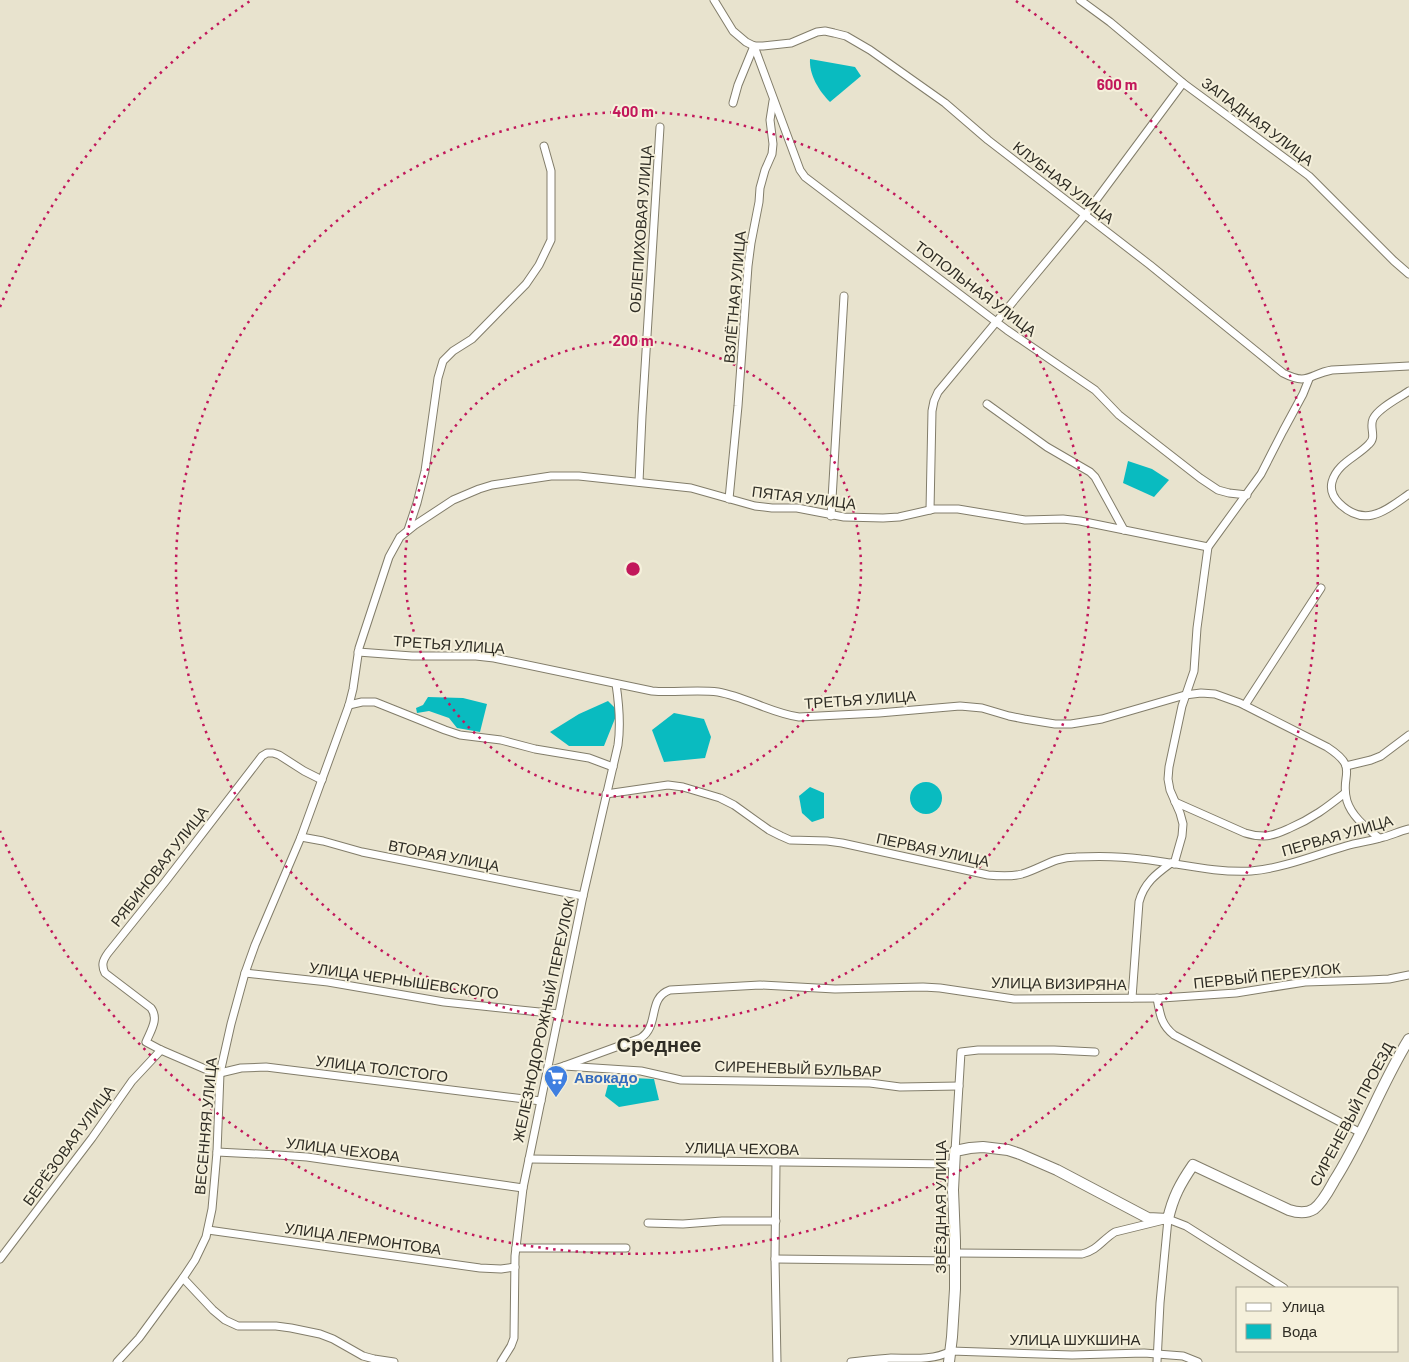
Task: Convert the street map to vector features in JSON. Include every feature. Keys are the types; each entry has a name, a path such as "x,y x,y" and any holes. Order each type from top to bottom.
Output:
{"street":[{"path":"714,0 733,31 754,46 738,85 733,103"},
{"name":"ЗАПАДНАЯ УЛИЦА","path":"1080,0 1110,22 1183,83 1309,176 1409,274"},
{"name":"КЛУБНАЯ УЛИЦА","path":"754,46 791,43 817,32 824,32 846,36 870,50 945,103 988,140 1150,265 1283,373 1293,378 1302,380 1324,371 1332,370 1409,366"},
{"name":"ТОПОЛЬНАЯ УЛИЦА","path":"754,46 800,170 805,177 997,322 1095,390 1124,419 1200,478 1218,490 1247,495"},
{"path":"930,510 932,411 938,392 1085,215 1183,83"},
{"name":"ВЗЛЁТНАЯ УЛИЦА","path":"730,499 748,266 760,188 772,154 773,144 770,120 773,100"},
{"name":"ОБЛЕПИХОВАЯ УЛИЦА","path":"639,482 660,127"},
{"path":"358,652 389,557 400,537 408,530 423,478 438,378 443,360 472,339 526,284 540,265 551,240 552,171 544,146"},
{"path":"831,516 844,296"},
{"path":"1132,998 1139,902 1142,892 1151,880 1172,863 1182,836 1183,824 1170,790 1168,778 1185,694 1194,671 1197,628 1208,547 1261,474 1303,394 1309,378"},
{"path":"1409,391 1381,410 1372,420 1372,441 1340,467 1335,475 1331,491 1340,505 1359,515 1368,516 1388,509 1409,494"},
{"path":"987,404 1047,447 1090,472 1095,477 1124,530"},
{"name":"ПЯТАЯ УЛИЦА","path":"408,530 453,500 479,489 492,485 551,476 565,476 691,488 755,506 797,508 831,516 883,518 930,510 958,509 1026,520 1063,519 1208,547"},
{"path":"1245,705 1321,588"},
{"name":"ТРЕТЬЯ УЛИЦА","path":"358,652 412,656 476,656 494,658 665,693 716,692 789,716 800,717 960,706 982,708 1016,717 1055,724 1071,724 1102,719 1185,694 1215,694 1245,705 1327,747 1342,759 1346,766"},
{"name":"ВЕСЕННЯЯ УЛИЦА","path":"117,1362 139,1338 183,1278 201,1249 208,1230 218,1152 220,1073 231,1024 245,973 266,917 301,837 349,705 358,652"},
{"name":"ЖЕЛЕЗНОДОРОЖНЫЙ ПЕРЕУЛОК","path":"501,1362 514,1338 514,1267 523,1188 583,896 620,730 616,684"},
{"path":"349,705 375,702 460,735 501,740 535,749 589,758 613,767"},
{"path":"1379,838 1357,818 1347,802 1345,793 1346,766 1381,756 1409,734"},
{"name":"РЯБИНОВАЯ УЛИЦА","path":"161,1050 146,1042 154,1023 154,1012 105,973 102,969 102,963 262,756 273,753 322,780"},
{"name":"ПЕРВАЯ УЛИЦА","path":"606,794 668,785 683,787 720,798 734,805 769,830 790,840 842,843 988,875 1006,876 1021,874 1062,858 1076,857 1140,858 1216,870 1249,871 1282,865 1409,829"},
{"path":"1175,802 1245,833 1265,836 1274,835 1310,819 1345,793"},
{"name":"ВТОРАЯ УЛИЦА","path":"301,837 324,841 370,854 583,896"},
{"name":"УЛИЦА ЧЕРНЫШЕВСКОГО","path":"245,973 328,982 444,1002 559,1014"},
{"name":"ПЕРВЫЙ ПЕРЕУЛОК","path":"1157,998 1236,993 1305,982 1389,979 1409,975"},
{"name":"УЛИЦА ВИЗИРЯНА","path":"564,1066 640,1038 646,1034 653,1020 659,998 664,992 670,990 760,985 835,989 923,987 1014,998 1157,998"},
{"path":"1157,998 1163,1024 1174,1035 1361,1133"},
{"name":"СИРЕНЕВЫЙ ПРОЕЗД","path":"1168,1219 1173,1198 1183,1179 1193,1166 1297,1213 1313,1210 1320,1204 1340,1171 1409,1039"},
{"path":"161,1050 206,1070 220,1073"},
{"name":"БЕРЁЗОВАЯ УЛИЦА","path":"0,1259 132,1081 161,1050"},
{"name":"ЗВЁЗДНАЯ УЛИЦА","path":"949,1362 954,1305 953,1190 961,1052 978,1050 1054,1050 1095,1052"},
{"name":"СИРЕНЕВЫЙ БУЛЬВАР","path":"548,1071 564,1066 641,1071 681,1080 959,1086"},
{"name":"УЛИЦА ТОЛСТОГО","path":"220,1073 241,1068 266,1067 541,1101"},
{"path":"955,1151 983,1147 1008,1150 1028,1157 1057,1170 1148,1218 1168,1219 1186,1226 1282,1287"},
{"name":"УЛИЦА ЧЕХОВА","path":"218,1152 307,1157 523,1188"},
{"name":"УЛИЦА ЧЕХОВА","path":"529,1159 954,1164"},
{"path":"776,1162 777,1362"},
{"path":"775,1260 1082,1254 1098,1248 1108,1236 1115,1232 1168,1219"},
{"path":"1157,1362 1160,1303 1168,1219"},
{"path":"648,1223 683,1224 722,1220 776,1221"},
{"name":"УЛИЦА ЛЕРМОНТОВА","path":"208,1230 480,1268 500,1269 514,1267"},
{"path":"516,1248 626,1248"},
{"path":"183,1278 213,1310 225,1320 238,1326 276,1326 320,1334 368,1358 394,1362"},
{"name":"УЛИЦА ШУКШИНА","path":"851,1362 926,1358 951,1351 1072,1355 1157,1354 1183,1356 1198,1362"}],"water":[{"path":"810,59 855,67 861,76 830,102 816,82 811,71"},
{"path":"1128,461 1152,469 1169,480 1154,497 1123,483"},
{"path":"428,697 463,698 487,704 480,732 457,728 449,718 429,711 417,713 416,708 423,705"},
{"path":"608,701 618,711 604,746 569,746 550,732 579,714"},
{"path":"674,713 704,719 711,737 705,758 664,762 652,730"},
{"path":"926,782 932,783 937,787 941,792 941,804 937,809 932,813 926,814 920,813 915,809 911,804 910,798 911,792 915,787 920,783"},
{"path":"810,787 824,793 824,818 812,822 802,813 799,796"},
{"path":"610,1077 654,1079 659,1100 619,1107 605,1096"}],"place":[{"name":"Авокадо","path":"556,1098"}],"district":[{"name":"Среднее","path":"659,1044"}]}
